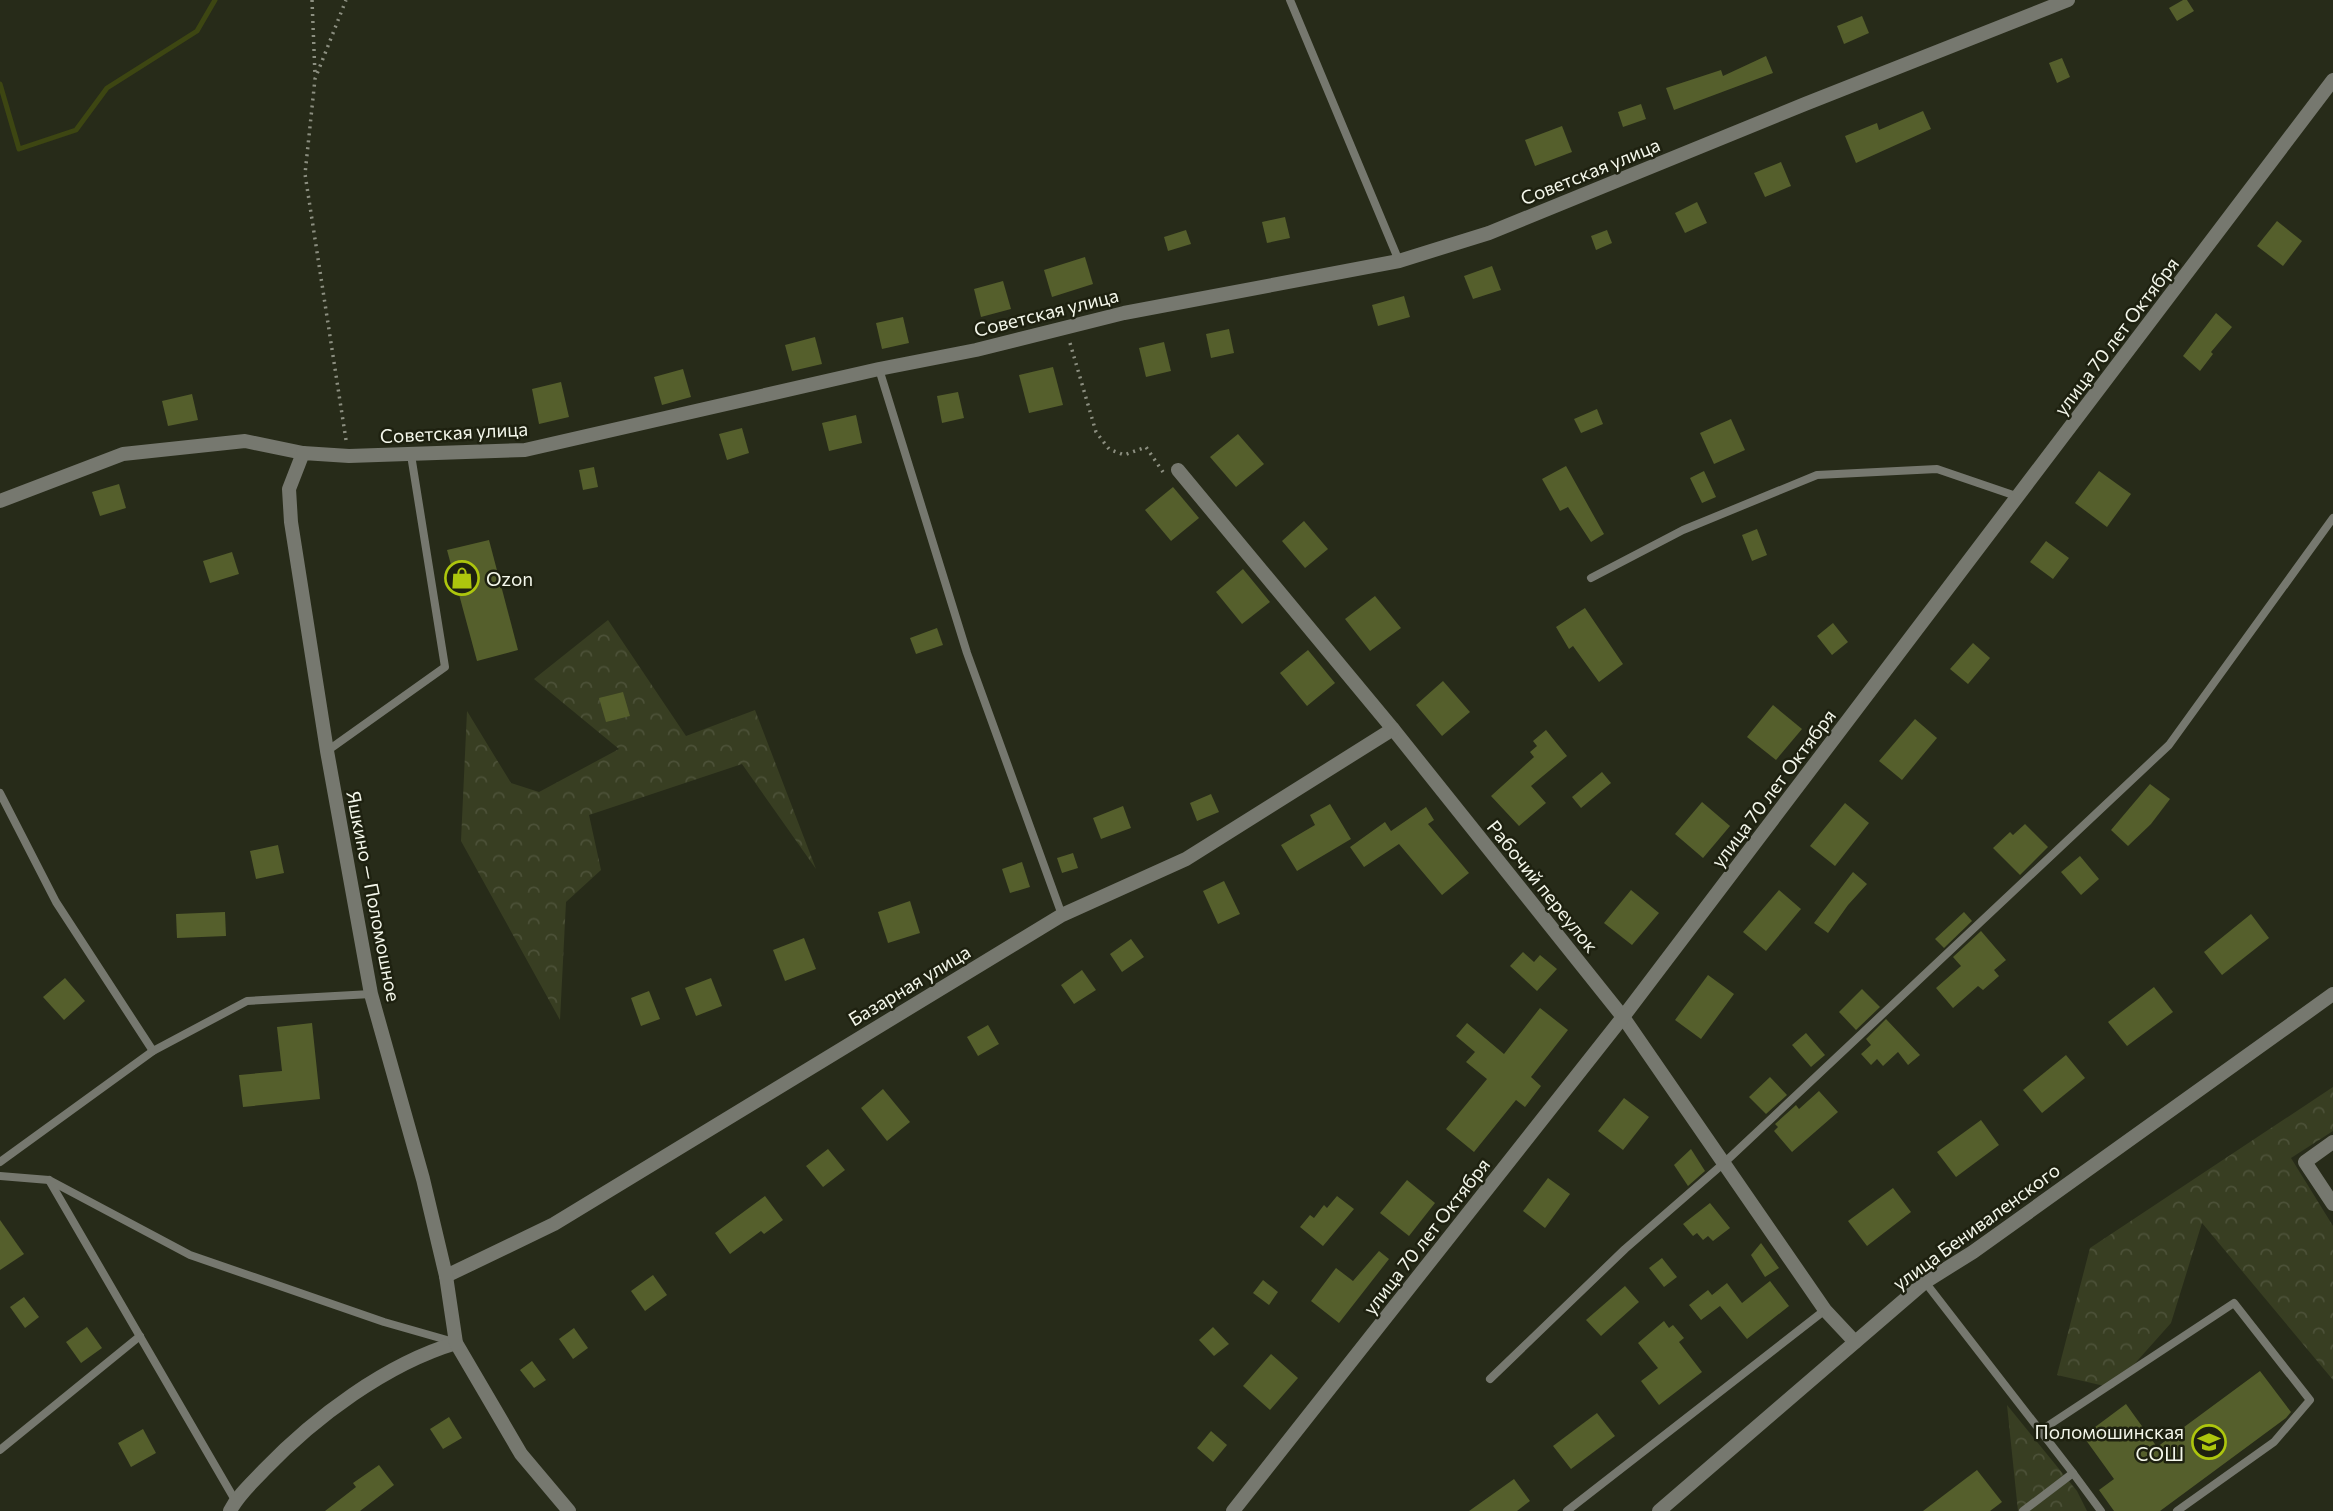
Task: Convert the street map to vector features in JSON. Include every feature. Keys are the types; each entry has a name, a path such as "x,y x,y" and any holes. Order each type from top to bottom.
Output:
{"street":[{"name":"Советская улица","path":"0,501 123,454 245,441 303,453 349,456 525,450 879,369 976,350 1124,313 1399,261 1489,233 2068,0"},
{"name":"улица 70 лет Октября","path":"1233,1511 1623,1017 2333,80"},
{"name":"Яшкино — Поломошное","path":"303,453 289,489 291,522 327,751 371,995 423,1180 446,1276 456,1343"},
{"name":"Рабочий переулок","path":"1178,470 1393,729 1623,1017 1825,1310 1855,1342"},
{"name":"Базарная улица","path":"446,1276 554,1224 1062,915 1186,859 1393,729"},
{"name":"улица Бениваленского","path":"1659,1511 1925,1282 1984,1244 2333,994"},
{"path":"2333,1142 2305,1162 2333,1204"},
{"path":"233,1506 279,1455 327,1412 433,1350 456,1343 521,1454 569,1511"}],"lane":[{"path":"1290,0 1399,261"},
{"path":"879,369 967,653 1062,915"},
{"path":"327,751 445,667 411,455"},
{"path":"1591,578 1683,530 1817,475 1937,469 2019,497"},
{"path":"1490,1379 1625,1249 1724,1163 2169,745 2333,518"},
{"path":"0,793 56,902 153,1051"},
{"path":"0,1162 153,1051 247,1001 371,995"},
{"path":"0,1176 49,1180 190,1255 384,1322 456,1343"},
{"path":"49,1180 140,1336 233,1506"},
{"path":"1925,1282 2101,1511"},
{"path":"2040,1431 2234,1303 2309,1400 2274,1441 2177,1511"},
{"path":"1567,1511 1825,1310"},
{"path":"0,1450 140,1336"},
{"path":"2023,1511 2073,1473"}],"path":[{"path":"312,0 315,79 305,174 349,456"},
{"path":"315,79 346,0"},
{"path":"1066,327 1096,432 1109,449 1124,455 1146,447 1162,472 1178,470"}],"green space":[{"path":"608,620 686,736 755,710 816,869 742,764 589,815 601,870 566,902 560,1020 461,841 467,711 511,783 539,792 619,749 534,679"},
{"path":"2333,1087 2333,1131 2291,1158 2333,1226 2333,1380 2202,1223 2171,1323 2113,1388 2057,1375 2090,1248"},
{"path":"2007,1405 2077,1491 2087,1511 2018,1511"}],"building":[{"path":"2187,0 2194,11 2177,21 2169,8"},
{"path":"1862,16 1869,33 1844,44 1837,26"},
{"path":"1766,56 1773,73 1674,110 1666,88 1721,70 1723,76"},
{"path":"2062,58 2070,77 2057,83 2049,63"},
{"path":"1641,104 1646,119 1623,127 1618,112"},
{"path":"1923,111 1931,129 1856,163 1845,136 1877,123 1879,130"},
{"path":"1562,126 1572,152 1535,166 1525,140"},
{"path":"1781,162 1791,186 1765,197 1754,173"},
{"path":"1697,202 1707,223 1685,233 1675,213"},
{"path":"1285,217 1290,238 1267,243 1262,222"},
{"path":"2277,221 2302,241 2283,266 2257,246"},
{"path":"1186,230 1191,244 1168,251 1164,237"},
{"path":"1607,230 1612,243 1596,250 1591,236"},
{"path":"1085,257 1093,284 1052,297 1044,270"},
{"path":"1492,266 1501,290 1473,299 1464,276"},
{"path":"1003,281 1011,309 981,317 974,289"},
{"path":"1404,296 1410,317 1378,326 1372,305"},
{"path":"2216,313 2232,327 2211,352 2213,354 2200,371 2183,356"},
{"path":"903,317 909,343 882,349 876,323"},
{"path":"1229,329 1234,353 1211,358 1206,334"},
{"path":"815,337 822,364 792,371 785,345"},
{"path":"1164,342 1171,371 1146,377 1139,348"},
{"path":"1053,367 1063,405 1029,413 1019,375"},
{"path":"683,369 691,397 662,405 654,377"},
{"path":"561,382 569,417 539,424 532,389"},
{"path":"958,392 964,418 942,423 937,396"},
{"path":"192,394 198,420 168,426 162,401"},
{"path":"1597,409 1603,424 1581,433 1574,419"},
{"path":"856,415 862,443 829,451 822,423"},
{"path":"1731,419 1745,450 1714,464 1700,433"},
{"path":"742,428 749,453 727,460 719,434"},
{"path":"1238,434 1264,464 1236,487 1210,457"},
{"path":"1566,466 1604,534 1591,542 1568,507 1560,511 1542,479"},
{"path":"594,467 598,487 583,490 579,470"},
{"path":"1704,471 1716,497 1702,503 1690,478"},
{"path":"2099,471 2131,494 2107,527 2075,503"},
{"path":"119,484 126,508 100,516 92,492"},
{"path":"1173,487 1199,518 1171,541 1145,510"},
{"path":"1304,521 1328,549 1305,568 1282,541"},
{"path":"1757,529 1767,555 1752,561 1742,535"},
{"path":"489,540 518,650 477,661 447,550"},
{"path":"2046,541 2069,558 2053,579 2030,562"},
{"path":"232,552 239,574 210,583 203,561"},
{"path":"1243,569 1270,602 1242,624 1216,592"},
{"path":"1375,596 1401,628 1370,651 1345,619"},
{"path":"1585,608 1623,664 1599,682 1573,646 1569,649 1556,627"},
{"path":"1833,623 1848,642 1832,655 1817,636"},
{"path":"937,628 943,645 916,654 910,638"},
{"path":"1973,643 1990,658 1968,684 1950,669"},
{"path":"1308,650 1335,683 1307,706 1280,673"},
{"path":"1443,681 1470,712 1442,736 1416,705"},
{"path":"623,692 630,716 606,722 599,698"},
{"path":"1773,705 1802,729 1776,760 1747,737"},
{"path":"1915,719 1937,738 1902,780 1879,761"},
{"path":"1546,730 1567,756 1531,786 1546,803 1519,826 1491,796 1534,757 1530,752 1537,746 1533,741"},
{"path":"1602,772 1611,783 1581,808 1572,797"},
{"path":"2150,784 2170,799 2151,824 2128,846 2111,830"},
{"path":"1211,794 1219,812 1197,821 1190,803"},
{"path":"1702,802 1730,826 1703,858 1675,834"},
{"path":"1845,803 1869,823 1835,866 1810,846"},
{"path":"1330,804 1351,839 1297,871 1281,845 1315,825 1310,815"},
{"path":"1123,806 1131,828 1101,839 1093,818"},
{"path":"1426,807 1434,820 1428,824 1469,873 1442,895 1399,844 1364,867 1350,847 1385,822 1391,831"},
{"path":"2025,824 2048,847 2020,875 1993,848 2010,832 2013,835"},
{"path":"278,845 284,873 256,879 250,851"},
{"path":"1073,853 1078,868 1062,873 1057,858"},
{"path":"2080,856 2099,879 2081,895 2061,872"},
{"path":"1022,862 1030,887 1010,893 1002,869"},
{"path":"1853,872 1867,884 1828,933 1814,923"},
{"path":"1224,881 1240,914 1218,924 1203,891"},
{"path":"1631,890 1659,913 1632,945 1604,923"},
{"path":"1779,890 1801,909 1766,951 1743,932"},
{"path":"910,901 920,933 888,943 878,912"},
{"path":"225,912 226,936 177,938 176,914"},
{"path":"1964,912 1972,921 1944,948 1935,939"},
{"path":"2251,914 2269,938 2222,975 2204,952"},
{"path":"1981,931 2006,960 1994,970 1999,976 1983,990 1978,986 1953,1008 1936,988 1961,966 1953,957"},
{"path":"804,938 816,969 785,981 773,950"},
{"path":"1131,939 1144,957 1122,972 1110,954"},
{"path":"1523,952 1534,962 1540,955 1557,969 1537,991 1510,966"},
{"path":"1082,970 1096,990 1074,1004 1061,985"},
{"path":"1708,975 1734,994 1701,1039 1675,1020"},
{"path":"65,978 85,1001 64,1020 43,997"},
{"path":"711,978 722,1006 696,1016 685,988"},
{"path":"2154,987 2173,1012 2127,1046 2108,1022"},
{"path":"1862,989 1880,1007 1856,1030 1839,1012"},
{"path":"649,991 660,1019 641,1026 631,998"},
{"path":"1540,1008 1568,1030 1531,1077 1541,1086 1525,1107 1516,1100 1474,1152 1446,1129 1487,1079 1466,1062 1475,1052 1456,1036 1467,1023 1504,1054"},
{"path":"1886,1019 1920,1055 1908,1065 1898,1052 1883,1066 1877,1059 1871,1065 1861,1054 1871,1045 1866,1039"},
{"path":"312,1023 320,1099 243,1107 239,1075 282,1071 277,1027"},
{"path":"988,1025 999,1044 978,1056 967,1037"},
{"path":"1806,1033 1825,1055 1811,1067 1792,1045"},
{"path":"2066,1055 2085,1078 2042,1113 2023,1090"},
{"path":"1770,1077 1787,1095 1766,1114 1749,1097"},
{"path":"883,1089 910,1122 887,1141 861,1108"},
{"path":"1819,1091 1838,1112 1792,1152 1774,1131 1778,1127 1775,1124 1796,1105 1799,1109"},
{"path":"1624,1098 1649,1117 1623,1150 1598,1131"},
{"path":"1981,1120 1999,1145 1956,1177 1937,1152"},
{"path":"828,1149 845,1170 823,1187 806,1166"},
{"path":"1691,1149 1705,1171 1688,1186 1674,1165"},
{"path":"1548,1178 1570,1194 1545,1228 1523,1211"},
{"path":"1407,1180 1435,1203 1409,1236 1380,1213"},
{"path":"1893,1188 1911,1212 1867,1246 1848,1221"},
{"path":"765,1196 783,1220 764,1234 761,1231 730,1254 715,1233"},
{"path":"1337,1196 1354,1209 1323,1246 1300,1227 1310,1215 1314,1218 1324,1205 1327,1208"},
{"path":"1710,1203 1730,1228 1713,1241 1708,1236 1703,1240 1697,1233 1693,1236 1683,1224"},
{"path":"0,1220 24,1254 0,1270"},
{"path":"1761,1243 1779,1268 1765,1277 1751,1255"},
{"path":"1379,1251 1389,1259 1339,1323 1311,1301 1336,1268 1353,1281"},
{"path":"1662,1258 1677,1277 1664,1287 1649,1268"},
{"path":"653,1275 667,1295 645,1311 631,1291"},
{"path":"1263,1280 1278,1292 1269,1305 1253,1293"},
{"path":"1770,1281 1789,1306 1747,1339 1720,1306 1701,1320 1689,1305 1708,1290 1712,1295 1727,1283 1742,1303"},
{"path":"1625,1286 1639,1302 1601,1336 1586,1320"},
{"path":"24,1297 39,1317 25,1328 10,1307"},
{"path":"1664,1321 1669,1328 1673,1325 1684,1338 1679,1342 1702,1372 1659,1405 1641,1381 1658,1368 1638,1343"},
{"path":"87,1327 102,1348 81,1363 66,1342"},
{"path":"1213,1327 1229,1344 1214,1356 1199,1340"},
{"path":"574,1328 588,1348 573,1359 559,1339"},
{"path":"1271,1354 1298,1378 1270,1410 1243,1386"},
{"path":"532,1361 546,1380 534,1388 520,1370"},
{"name":"Поломошинская СОШ","path":"2260,1371 2291,1412 2286,1418 2160,1511 2114,1511 2099,1490 2114,1479 2083,1436 2126,1404 2157,1447"},
{"path":"1597,1413 1615,1436 1571,1469 1553,1446"},
{"path":"449,1417 462,1438 443,1449 430,1429"},
{"path":"143,1429 156,1453 131,1467 118,1443"},
{"path":"1211,1431 1227,1445 1213,1462 1197,1448"},
{"path":"379,1465 394,1485 360,1511 325,1511 356,1487 353,1483"},
{"path":"1977,1470 2002,1502 1990,1511 1923,1511"},
{"path":"1514,1479 1530,1501 1517,1511 1469,1511"}],"waterway":[{"path":"0,84 19,149 76,130 107,88 197,31 215,0"}],"place":[{"name":"Ozon","path":"462,578"},
{"name":"Поломошинская СОШ","path":"2209,1442"}]}
